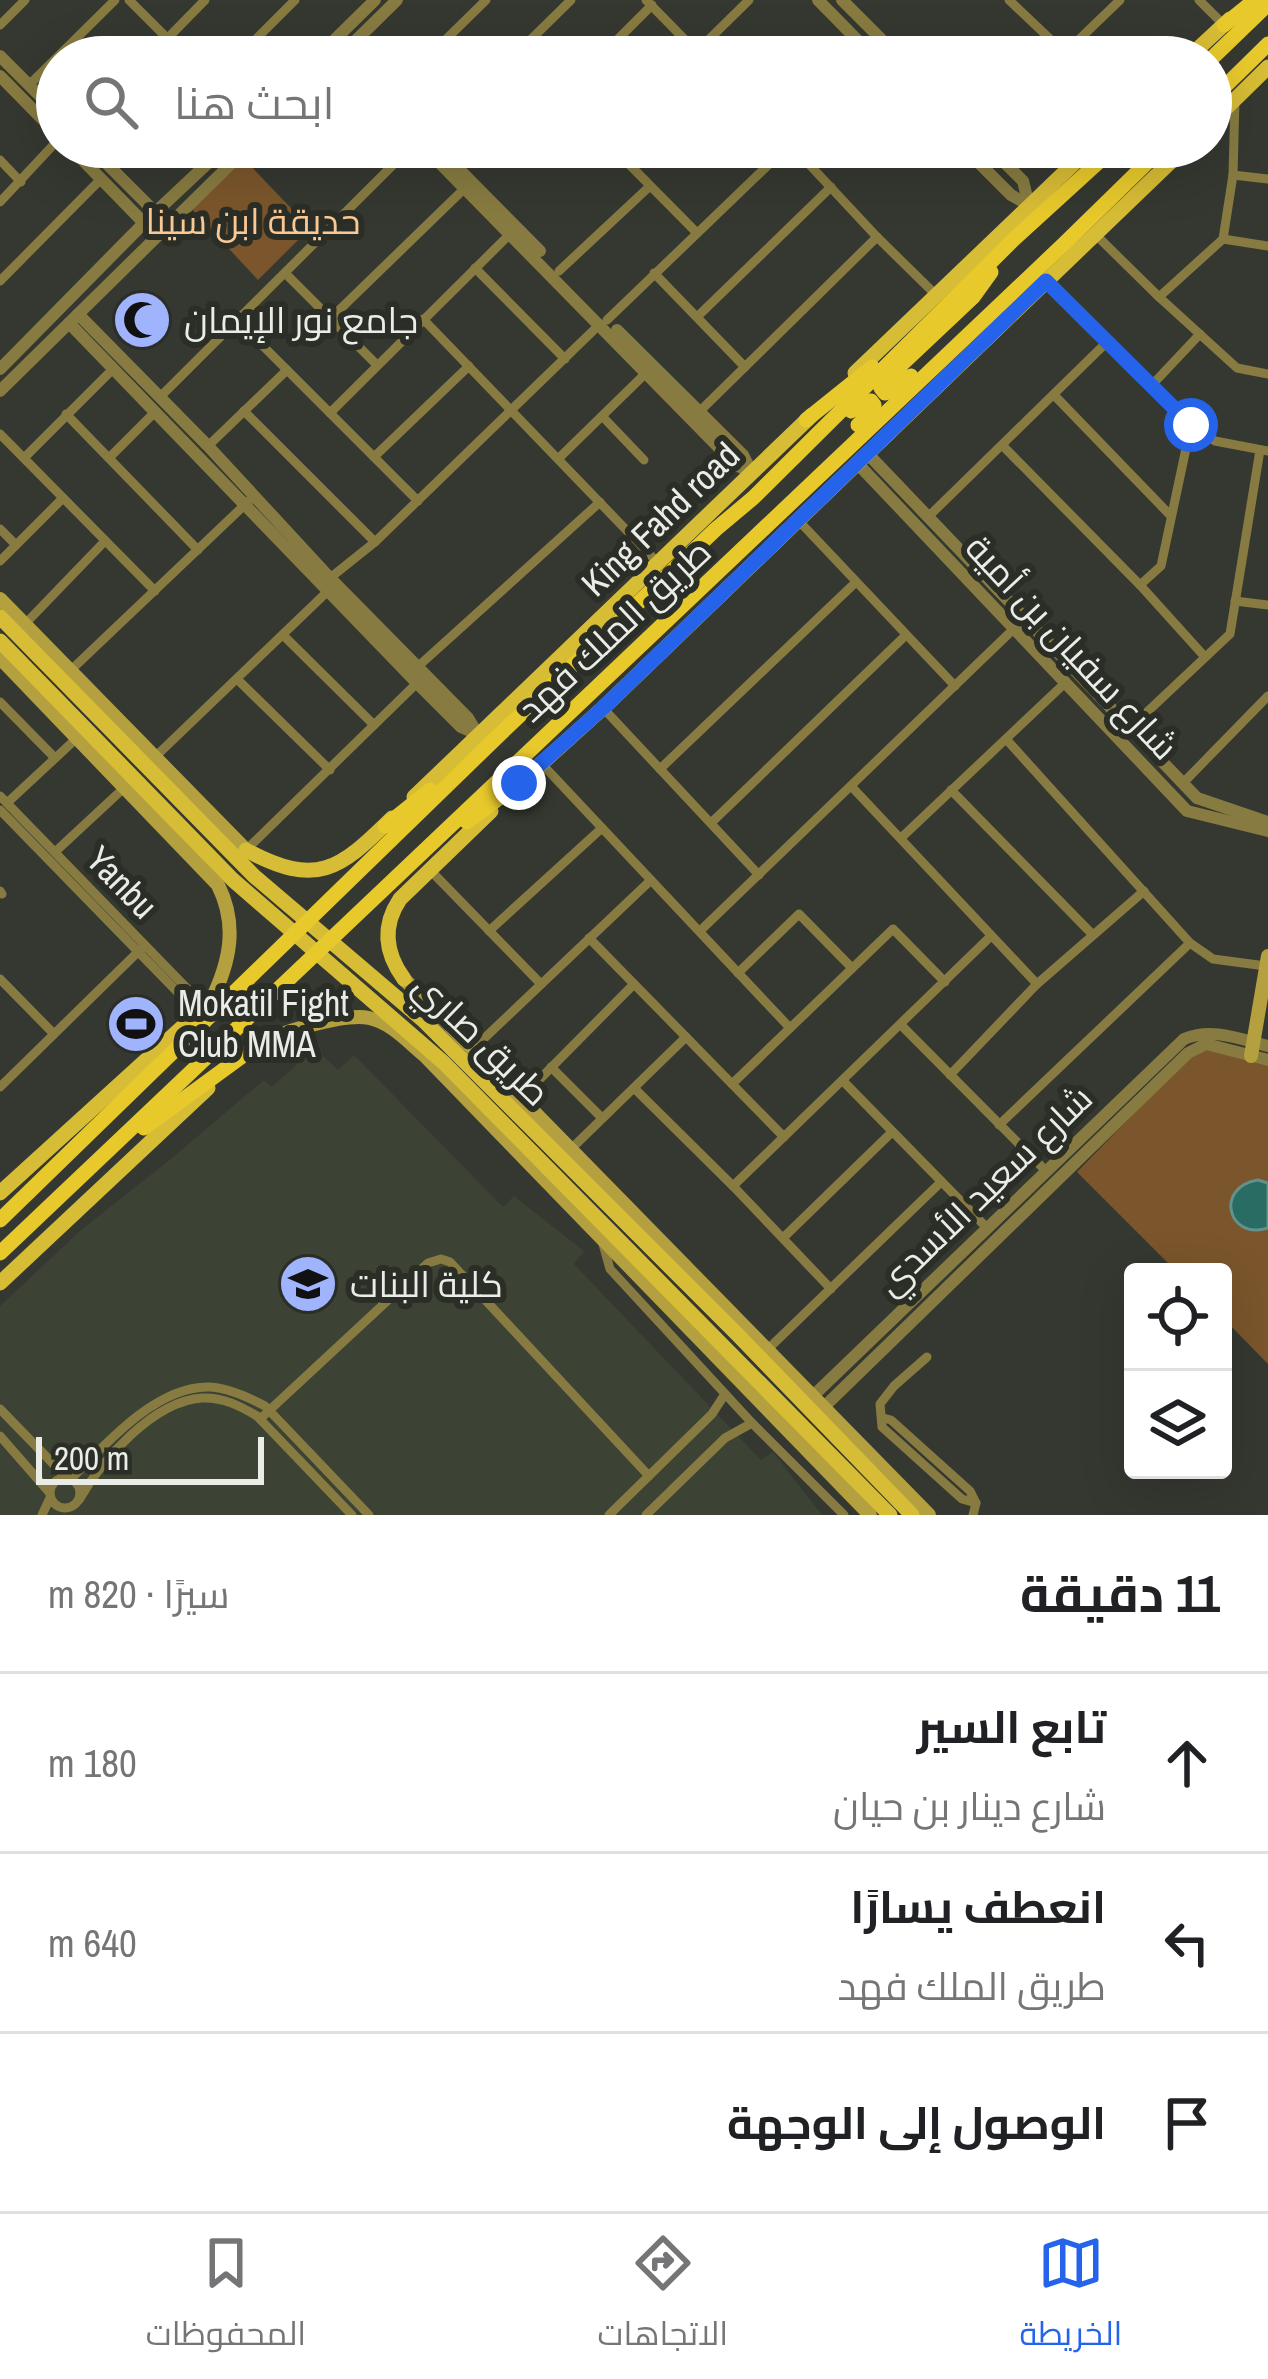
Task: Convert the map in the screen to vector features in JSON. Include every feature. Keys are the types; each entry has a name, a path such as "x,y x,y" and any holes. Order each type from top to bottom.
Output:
{"highway":[{"path":"1225,25 1252,0"},
{"path":"1232,39 1268,4"},
{"path":"1232,80 1268,44"},
{"path":"1232,85 1268,57"},
{"name":"طريق الملك فهد","path":"0,1220 498,736 753,498 938,303 1093,168"},
{"name":"طريق الملك فهد","path":"0,1253 1141,168"},
{"path":"1013,240 973,297 881,388 890,392 904,382 1028,276"},
{"path":"806,420 938,303"},
{"path":"733,558 871,413 871,401 859,404 753,498"},
{"path":"385,826 498,736"},
{"path":"407,866 519,783"},
{"path":"93,1165 241,1057"}],"main road":[{"path":"1213,36 1225,25"},
{"path":"1232,103 1268,67"},
{"path":"938,303 1069,168"},
{"name":"طريق الملك فهد","path":"404,979 387,942 388,926 400,899 1164,168"},
{"name":"King Fahd road","path":"246,850 286,868 316,871 344,861 806,420"},
{"name":"طريق الملك فهد","path":"580,658 703,519"},
{"path":"0,599 246,850"},
{"name":"طريق صاري","path":"0,617 254,876 423,1020 912,1515"},
{"name":"طريق صاري","path":"0,641 233,880 444,1063 890,1515"},
{"path":"0,658 218,885 226,902 231,941 221,979 204,1006 0,1192"},
{"path":"1267,961 1268,1009"},
{"path":"1258,1048 1267,961"},
{"path":"404,979 929,1515"},
{"path":"0,1282 256,1045 343,1019 366,1017 392,1027 424,1055 870,1515"},
{"path":"737,1334 892,1478"}],"street":[{"path":"0,25 25,0"},
{"path":"78,36 115,0"},
{"path":"129,0 165,36"},
{"path":"169,36 205,0"},
{"path":"259,36 295,0"},
{"path":"338,36 375,0"},
{"path":"362,36 397,0"},
{"path":"449,36 486,0"},
{"path":"546,0 558,12"},
{"path":"536,36 571,0"},
{"path":"818,0 853,36"},
{"path":"830,12 841,0 877,36"},
{"path":"1009,0 1047,36"},
{"path":"1101,0 1110,9"},
{"path":"1085,36 1120,0"},
{"path":"1198,0 1225,25"},
{"path":"711,36 743,2"},
{"path":"619,36 649,3 678,36"},
{"path":"0,56 36,93"},
{"path":"0,76 36,115"},
{"path":"28,85 36,77"},
{"path":"1159,297 1223,239 1233,175 1235,100"},
{"path":"0,160 21,182"},
{"path":"0,202 36,164"},
{"path":"90,168 144,224"},
{"path":"111,168 157,214"},
{"path":"3,360 204,168"},
{"path":"0,391 227,168"},
{"path":"160,397 390,168"},
{"path":"445,168 604,322 736,465 752,472"},
{"path":"458,168 559,271 647,372 695,416"},
{"path":"632,168 696,232"},
{"path":"155,758 329,585 767,168"},
{"path":"812,168 938,303"},
{"path":"984,168 1011,195 1029,205"},
{"path":"1010,168 1023,181 1029,205"},
{"path":"1233,175 1268,179"},
{"path":"0,281 101,179"},
{"path":"559,271 650,186"},
{"path":"697,317 831,187"},
{"path":"330,319 465,188"},
{"path":"330,412 510,233"},
{"path":"1095,234 1237,368 1268,372"},
{"path":"695,416 877,237"},
{"path":"1223,239 1268,246"},
{"path":"475,268 565,358"},
{"path":"285,273 377,365"},
{"path":"654,274 745,367"},
{"path":"1046,281 1191,425 1215,440 1264,450 1230,634 1130,728"},
{"path":"74,318 113,369 249,501 415,675 468,718 477,734"},
{"path":"74,318 208,446 249,501"},
{"path":"423,319 658,563"},
{"path":"237,320 418,501"},
{"path":"1150,386 1200,334"},
{"path":"928,517 1107,342"},
{"path":"374,457 469,366"},
{"path":"24,458 113,369"},
{"path":"208,446 287,370"},
{"path":"559,458 647,372"},
{"path":"1054,395 1172,517"},
{"path":"244,411 375,542"},
{"path":"109,458 155,412"},
{"path":"66,414 198,550"},
{"path":"602,416 644,460"},
{"path":"1140,585 1161,566 1191,425"},
{"path":"0,434 154,591"},
{"path":"1003,446 1205,657"},
{"name":"شارع سفيان بن أمية","path":"862,458 928,517 1065,683 1187,812 1268,831"},
{"name":"شارع سفيان بن أمية","path":"862,458 1020,624 1197,798 1268,822"},
{"path":"0,561 63,498"},
{"path":"70,671 249,501"},
{"path":"246,850 374,725 415,675 600,502"},
{"path":"798,520 955,686"},
{"path":"0,529 16,545"},
{"path":"25,624 105,541"},
{"path":"660,769 856,582"},
{"path":"1235,601 1268,605"},
{"path":"700,931 1020,624"},
{"path":"283,635 374,725"},
{"path":"711,823 906,635"},
{"path":"237,679 330,770"},
{"path":"901,838 1065,683"},
{"path":"1183,783 1268,696"},
{"path":"0,702 55,758"},
{"path":"603,708 759,875"},
{"path":"2,803 77,737"},
{"path":"1006,739 1190,943 1213,958 1267,961"},
{"path":"540,762 790,1028"},
{"path":"851,786 1037,984"},
{"path":"55,852 125,787"},
{"path":"951,790 1093,935"},
{"name":"Yanbu","path":"2,803 55,852 142,948"},
{"name":"Yanbu","path":"2,803 204,1006"},
{"path":"489,932 602,828"},
{"path":"430,871 541,984"},
{"path":"473,1049 651,880"},
{"path":"950,1075 1037,984 1144,891"},
{"path":"738,973 799,914 852,968"},
{"path":"732,1084 893,929 945,982"},
{"path":"733,1186 992,936"},
{"path":"589,938 784,1137"},
{"path":"999,1125 1190,943"},
{"path":"0,1087 142,948"},
{"path":"0,979 54,1034"},
{"path":"520,1098 634,984"},
{"path":"901,1025 1047,1172"},
{"path":"571,1149 686,1037"},
{"path":"1202,1039 1258,1048 1268,1060"},
{"name":"شارع سعيد الأسدي","path":"820,1401 988,1229 1184,1040 1202,1039"},
{"name":"شارع سعيد الأسدي","path":"832,1389 1202,1039"},
{"path":"551,1067 602,1118"},
{"path":"843,1081 988,1229"},
{"path":"634,1088 831,1289"},
{"path":"783,1238 892,1132"},
{"path":"767,1350 941,1183"},
{"path":"602,1239 610,1269 844,1515"},
{"path":"265,1415 428,1263 441,1258 450,1262 649,1476"},
{"path":"927,1357 880,1404 883,1418 891,1420 970,1491 975,1509"},
{"path":"43,1515 55,1481 76,1474 149,1407 172,1395 209,1387 243,1395 369,1515"},
{"path":"610,1515 702,1424 725,1394"},
{"path":"0,1436 64,1509 77,1502 95,1472 118,1448 159,1414 202,1398 224,1401 265,1415 352,1515"},
{"path":"1,1414 76,1483 77,1502"},
{"path":"646,1515 722,1442 752,1423"},
{"path":"702,1424 722,1442"},
{"path":"673,1452 692,1471"},
{"path":"77,1502 85,1515"}],"shaded area":[{"name":"كلية البنات","path":"315,1048 338,1070 354,1055 503,1207 514,1196 584,1251 574,1264 761,1460 773,1452 822,1515 0,1515 0,1306 81,1230 264,1080 272,1087"}],"green space":[{"name":"حديقة ابن سينا","path":"235,168 253,168 310,228 258,280 192,209"},
{"path":"1207,1050 1268,1066 1268,1364 1232,1327 1232,1263 1168,1263 1077,1172 1191,1055"}],"water":[{"path":"1258,1180 1268,1183 1268,1228 1254,1230 1236,1220 1231,1202 1235,1192"}],"place":[{"name":"جامع نور الإيمان","path":"142,320"},
{"name":"Mokatil Fight Club MMA","path":"136,1024"},
{"name":"كلية البنات","path":"308,1284"}],"route":[{"path":"519,783 603,708 1046,281 1191,425"}]}
